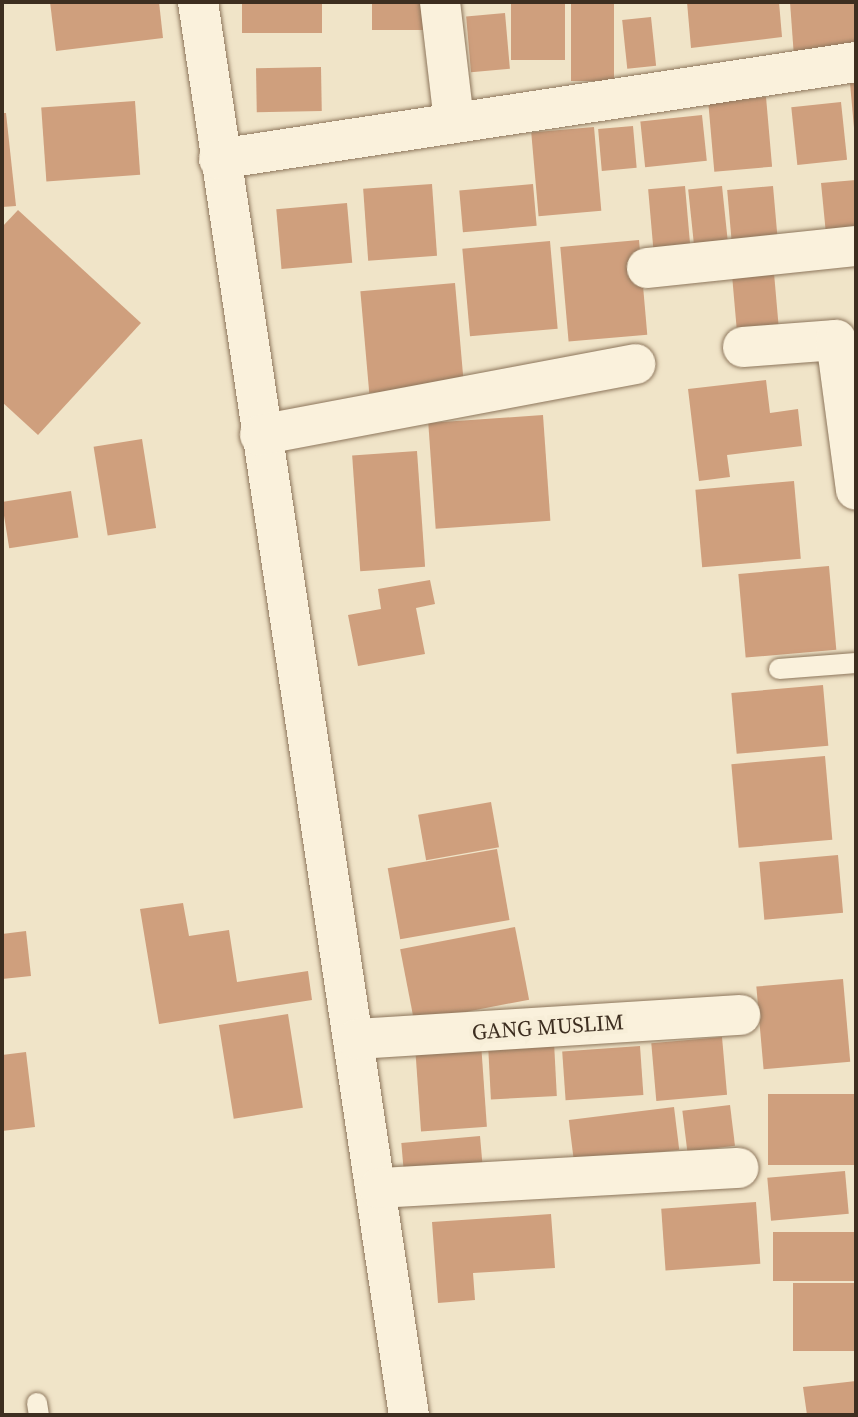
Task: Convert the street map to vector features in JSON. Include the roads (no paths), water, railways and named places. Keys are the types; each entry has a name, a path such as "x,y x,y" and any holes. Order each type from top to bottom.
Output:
{"street":[{"path":"198,2 260,435 357,1039 409,1415"},
{"path":"440,2 454,121"},
{"path":"219,159 856,62"},
{"path":"647,268 856,246"},
{"path":"743,347 836,340 856,490"},
{"path":"260,435 635,364"},
{"name":"GANG MUSLIM","path":"357,1039 740,1015"},
{"path":"379,1188 738,1168"}],"lane":[{"path":"779,669 856,663"}]}
